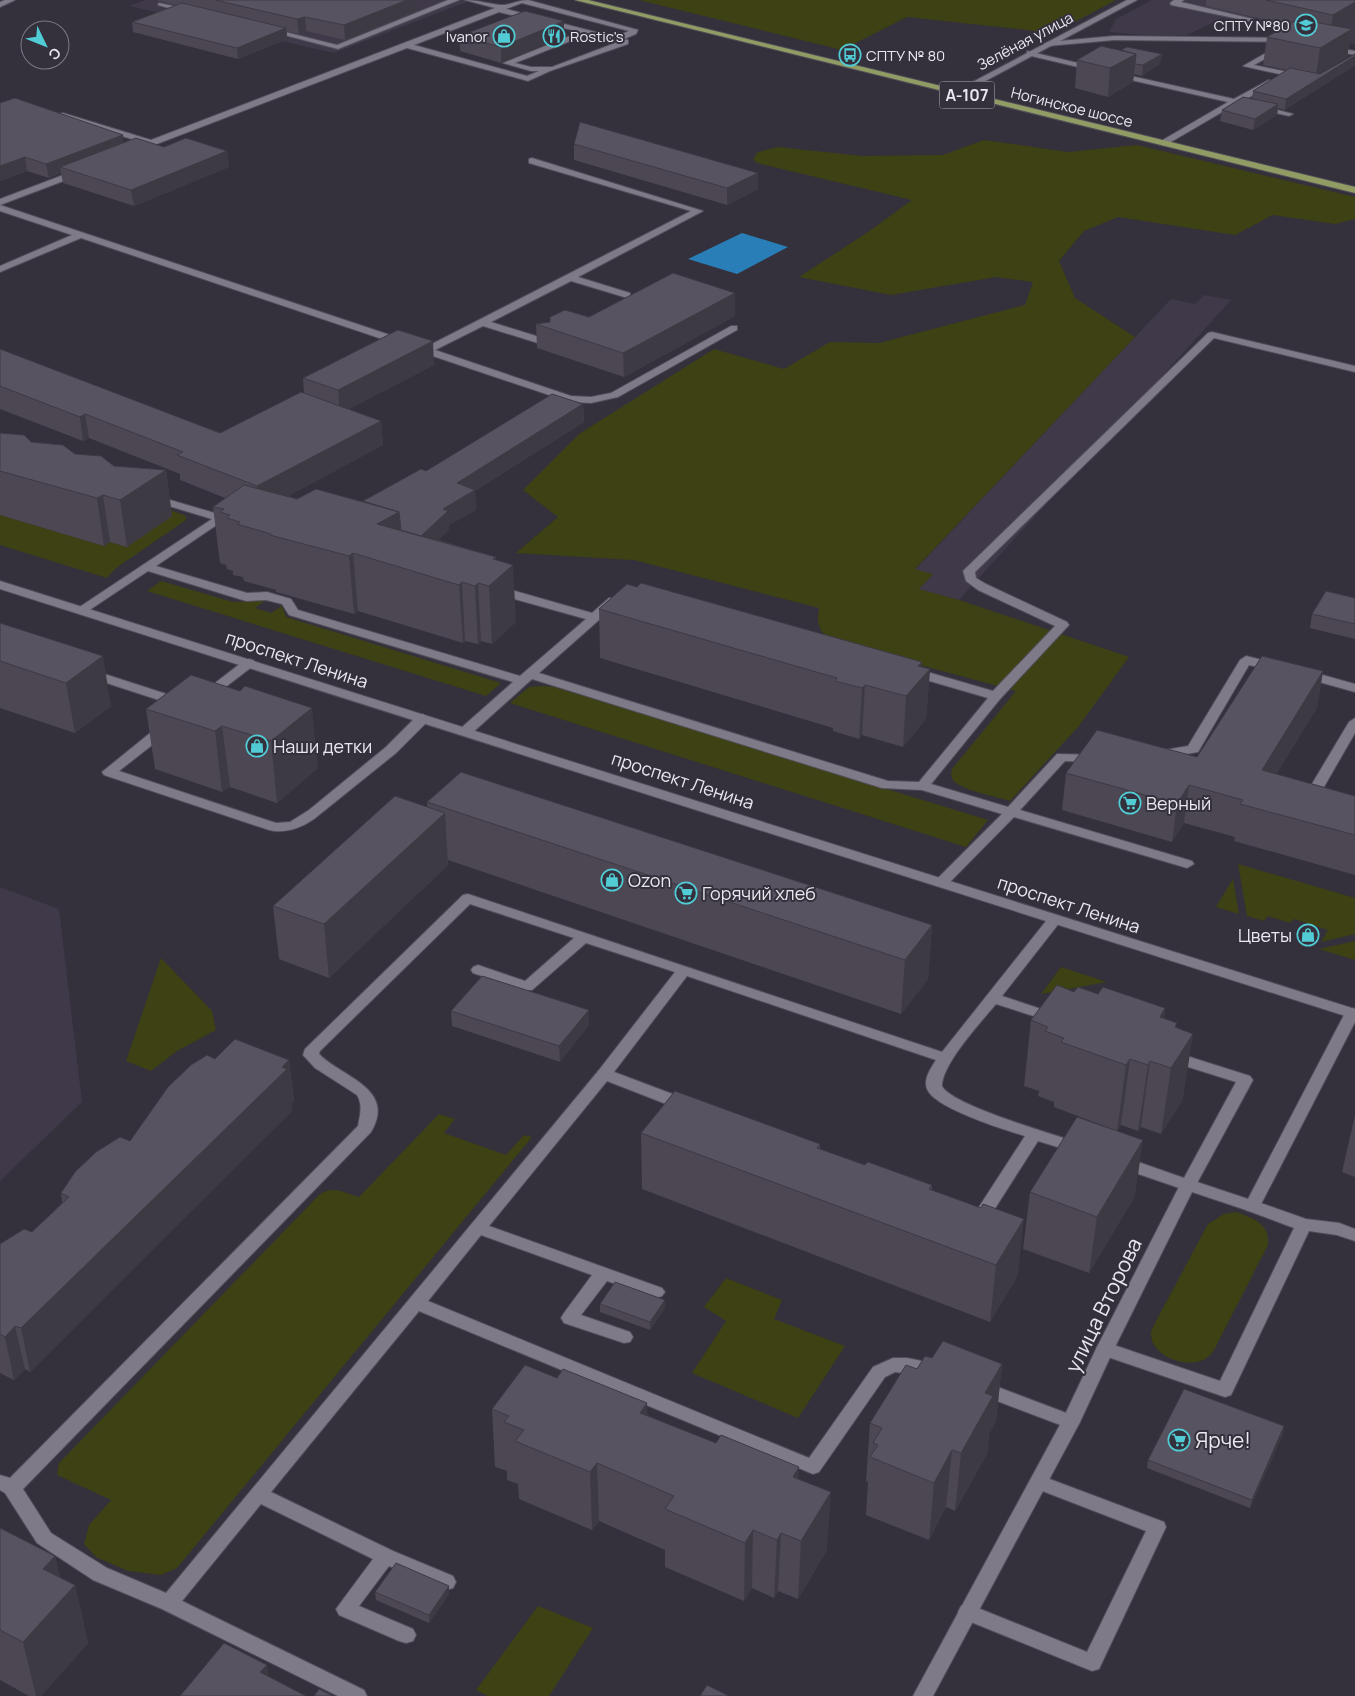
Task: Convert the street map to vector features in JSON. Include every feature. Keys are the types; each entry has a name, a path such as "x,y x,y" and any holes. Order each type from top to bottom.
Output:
{"highway":[{"name":"Ногинское шоссе","path":"579,0 1355,190"}],"main road":[{"path":"0,4 11,0"},
{"path":"264,29 338,46 455,0"},
{"path":"406,45 528,79 625,42 470,0"},
{"name":"Зелёная улица","path":"956,93 1134,0"},
{"path":"1180,0 1174,3 1249,19"},
{"path":"126,153 522,1 634,30 616,39"},
{"path":"162,5 199,14"},
{"path":"516,25 533,18"},
{"path":"553,69 532,69 507,63 587,32"},
{"path":"1048,44 1114,38 1239,38 1291,41 1248,66 1308,80"},
{"path":"1341,50 1352,44"},
{"path":"1324,47 1355,53"},
{"path":"439,54 456,48"},
{"path":"1030,53 1100,70"},
{"path":"1109,72 1288,114"},
{"path":"1164,143 1270,82"},
{"path":"52,112 153,143"},
{"path":"426,351 699,211 532,161"},
{"path":"0,202 90,167"},
{"path":"0,208 570,399 591,400 604,398 621,391 734,328"},
{"path":"0,269 81,235"},
{"path":"570,277 627,295"},
{"path":"482,322 545,342"},
{"path":"147,567 246,597 266,596 287,602 293,612 526,678"},
{"name":"проспект Ленина","path":"0,584 1354,1013"},
{"path":"466,731 593,617 622,594"},
{"path":"1146,757 1193,749 1246,660 1355,688"},
{"path":"198,702 248,663"},
{"path":"73,668 193,706 109,772 267,825 284,828 304,821 391,750 423,718"},
{"path":"902,669 996,696 923,786 1187,864"},
{"path":"1355,722 1312,794 1355,806"},
{"path":"941,883 1012,812 1062,757 1108,758"},
{"path":"357,1696 169,1603 100,1574 44,1538 6,1485 365,1128 370,1107 367,1096 359,1087 317,1063 311,1056 313,1049 468,898 945,1058"},
{"path":"1055,919 945,1058 935,1074 935,1090 941,1098 964,1108 1089,1152"},
{"path":"478,970 528,987 584,937"},
{"path":"169,1603 604,1074 684,970"},
{"path":"992,998 1065,1021"},
{"path":"1252,1206 1354,1013"},
{"name":"улица Второва","path":"923,1696 1071,1422 1105,1349 1188,1185 1245,1080 1155,1051"},
{"path":"604,1074 696,1109"},
{"path":"962,1210 980,1217 1035,1134"},
{"path":"1107,1158 1304,1225 1339,1229 1355,1235"},
{"path":"1105,1349 1225,1390 1304,1225"},
{"path":"478,1228 656,1292"},
{"path":"603,1273 570,1318 624,1337"},
{"path":"416,1303 813,1467 879,1372 893,1366 907,1365 931,1368 950,1375"},
{"path":"969,1383 1071,1422"},
{"path":"968,1612 1092,1663 1157,1527 1039,1482"},
{"path":"259,1495 386,1556 446,1582"},
{"path":"386,1556 346,1609 406,1635"}],"lane":[{"path":"996,696 1062,625 982,587 970,578 969,572 1212,335 1355,369"},
{"path":"138,493 221,518 236,520"},
{"path":"81,610 221,518"},
{"path":"490,588 593,617"},
{"path":"526,678 887,785 923,786"}],"shaded area":[{"path":"145,0 472,0 334,53 129,6"},
{"name":"СПТУ №80","path":"1152,0 1355,0 1355,44 1222,18 1187,35 1142,35 1109,32 1116,19"},
{"path":"1204,295 1231,300 959,600 919,589 933,574 915,570 1171,299 1195,304"},
{"path":"0,887 59,909 82,1102 0,1181"}],"green space":[{"path":"639,0 1116,0 1054,33 907,17 842,50"},
{"path":"984,140 1068,152 1137,145 1355,197 1355,219 1335,224 1273,215 1235,235 1118,217 1084,231 1059,261 1075,298 1135,337 915,569 933,574 919,589 959,600 1129,657 1078,727 1010,801 963,787 953,780 951,773 952,769 1016,691 832,641 821,631 818,623 819,608 634,560 516,553 558,517 523,490 579,434 714,349 784,369 830,342 879,343 1025,305 1033,282 996,277 891,295 799,277 868,232 912,200 757,163 753,159 758,152 778,147 862,156 943,155"},
{"path":"160,506 186,516 186,520 116,568 107,578 0,545 0,515 104,546 110,542 127,547"},
{"path":"161,581 233,602 265,601 255,608 271,613 282,606 286,617 501,683 486,696 147,591"},
{"path":"529,687 554,687 988,820 966,847 510,703"},
{"path":"1238,864 1355,898 1355,934 1321,942 1328,930 1294,919 1290,923 1268,916 1264,921 1247,916"},
{"path":"1233,879 1239,914 1216,907"},
{"path":"1355,941 1355,960 1319,949"},
{"path":"161,958 212,1011 216,1030 177,1051 151,1071 126,1061"},
{"path":"1061,967 1107,982 1041,994"},
{"path":"439,1114 455,1119 444,1133 506,1155 524,1135 532,1137 177,1568 161,1575 128,1571 96,1557 84,1544 89,1525 111,1500 57,1475 59,1463 320,1194 325,1191 334,1190 359,1197"},
{"path":"1236,1212 1255,1220 1264,1227 1268,1238 1268,1245 1210,1355 1201,1361 1192,1363 1172,1359 1164,1355 1152,1341 1152,1329 1208,1224 1224,1214"},
{"path":"726,1278 782,1300 774,1319 845,1346 798,1418 692,1373 726,1321 704,1307"},
{"path":"538,1606 593,1628 549,1696 488,1696 476,1690"}],"water":[{"path":"742,233 788,247 737,274 688,259"}],"building":[{"path":"215,0 407,0 344,25 305,17 297,19"},
{"path":"1266,0 1355,0 1355,2 1333,15"},
{"path":"182,3 286,28 237,48 132,22"},
{"path":"525,11 564,21 501,47 459,36"},
{"path":"1298,19 1352,29 1320,48 1267,37"},
{"path":"1101,46 1136,54 1110,68 1077,60"},
{"path":"1127,47 1162,54 1143,65 1135,64 1136,54 1121,50"},
{"path":"1355,54 1355,56 1286,99 1253,91 1290,68 1320,74"},
{"path":"1243,97 1278,104 1255,119 1222,110"},
{"path":"15,98 123,135 46,164 25,157 0,166 0,103"},
{"path":"580,122 758,173 727,188 574,144"},
{"path":"136,138 164,147 186,138 227,151 131,190 60,167"},
{"path":"673,273 735,293 623,353 536,324 550,322 550,317 565,310 589,317"},
{"path":"398,330 433,341 338,390 303,378"},
{"path":"0,349 220,433 301,392 381,421 257,486 177,455 183,452 85,414 80,417 0,386"},
{"path":"552,394 583,404 457,483 475,490 443,509 448,511 421,536 401,530 399,512 363,501 421,469 426,471"},
{"path":"0,433 24,435 31,442 63,445 75,454 101,456 114,466 166,470 120,500 103,495 97,498 0,471"},
{"path":"244,485 297,499 316,489 399,512 377,524 496,557 493,559 513,565 489,586 478,583 475,586 462,582 459,585 353,553 349,556 270,535 237,524 240,522 227,518 230,515 220,512 224,509 213,507"},
{"path":"641,583 922,662 918,666 930,669 906,696 865,685 862,688 835,681 837,678 599,609 627,584 637,587"},
{"path":"1326,591 1355,598 1355,624 1312,614"},
{"path":"0,623 103,656 66,683 0,661"},
{"path":"1262,656 1323,671 1262,770 1355,796 1355,835 1240,804 1243,800 1189,785 1177,804 1066,773 1097,730 1197,757"},
{"path":"191,675 240,691 245,686 312,708 271,741 222,726 215,731 146,709"},
{"path":"461,772 932,925 905,960 427,802"},
{"path":"395,796 445,813 324,924 273,906"},
{"path":"482,976 589,1010 559,1046 451,1011"},
{"path":"1057,985 1074,992 1078,987 1098,994 1103,987 1165,1008 1160,1017 1177,1023 1175,1027 1193,1034 1171,1068 1150,1061 1148,1065 1130,1059 1126,1065 1061,1042 1064,1038 1045,1031 1048,1027 1031,1020"},
{"path":"235,1039 289,1060 282,1067 287,1069 21,1328 15,1326 5,1337 0,1334 0,1244 24,1229 32,1232 69,1197 61,1193 75,1172 96,1152 120,1137 130,1141 168,1087 191,1065 207,1055 215,1059"},
{"path":"675,1091 820,1144 817,1148 865,1165 868,1162 932,1185 929,1189 981,1208 983,1204 1024,1219 996,1265 641,1133"},
{"path":"1077,1117 1143,1140 1097,1217 1030,1192"},
{"path":"615,1282 665,1300 650,1322 600,1304"},
{"path":"943,1341 1002,1364 985,1393 993,1396 961,1453 952,1450 934,1483 870,1457 878,1445 873,1443 882,1428 870,1423 906,1365 917,1369 925,1356 932,1358"},
{"path":"525,1365 557,1378 563,1369 647,1403 640,1413 716,1443 721,1435 799,1467 793,1477 831,1492 801,1541 781,1533 777,1540 753,1530 745,1543 665,1509 674,1496 597,1463 590,1472 515,1441 524,1430 504,1422 509,1416 492,1409"},
{"path":"1184,1389 1284,1426 1252,1500 1148,1460"},
{"path":"0,1528 55,1556 43,1569 75,1585 23,1642 0,1630"},
{"path":"396,1563 449,1586 429,1615 375,1592"},
{"path":"224,1643 267,1665 260,1672 306,1696 180,1696"},
{"path":"707,1685 729,1696 700,1696"},
{"path":"319,1689 333,1696 314,1696"}],"place":[{"name":"СПТУ №80","path":"1306,25"},
{"name":"Ivanor","path":"504,36"},
{"name":"Rostic's","path":"554,36"},
{"name":"СПТУ № 80","path":"850,55"},
{"name":"Наши детки","path":"257,746"},
{"name":"Верный","path":"1130,803"},
{"name":"Ozon","path":"612,880"},
{"name":"Горячий хлеб","path":"686,893"},
{"name":"Цветы","path":"1308,935"},
{"name":"Ярче!","path":"1179,1440"}]}
